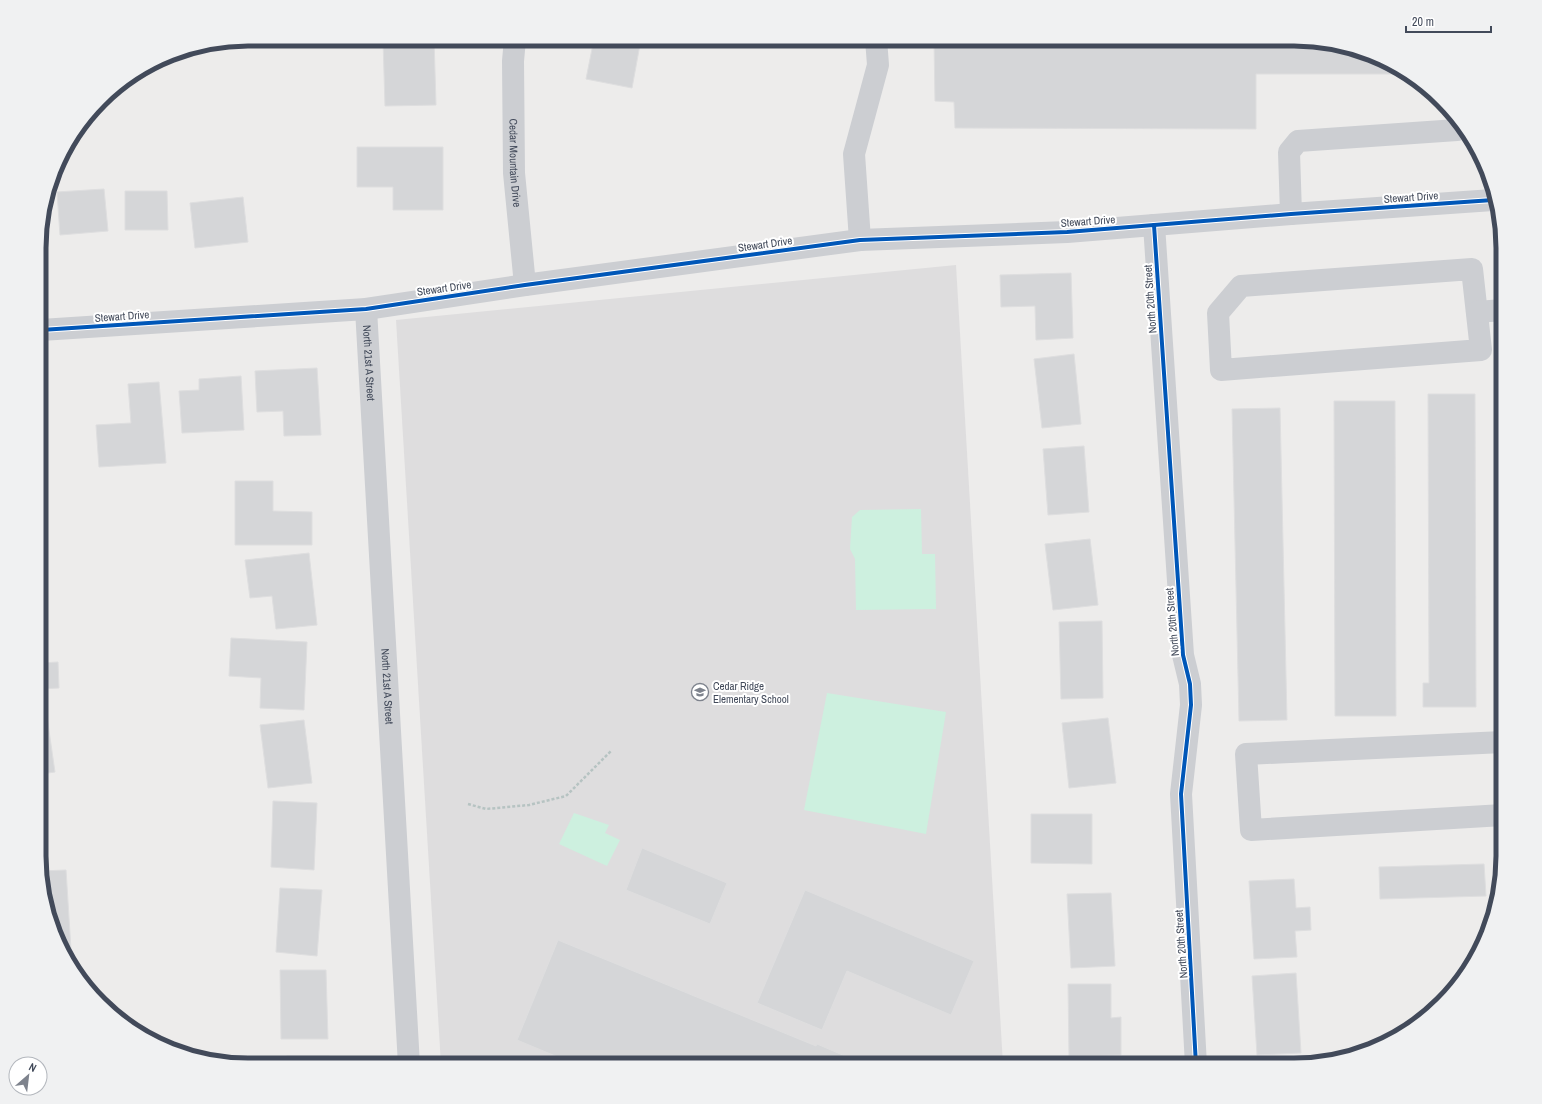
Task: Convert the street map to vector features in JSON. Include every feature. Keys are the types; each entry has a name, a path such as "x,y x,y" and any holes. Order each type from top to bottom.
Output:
{"street":[{"name":"Cedar Mountain Drive","path":"514,46 513,61 514,173 526,285"},
{"path":"860,240 854,154 878,65 877,46"},
{"path":"1291,214 1289,152 1298,141 1457,130"},
{"name":"Stewart Drive","path":"46,330 366,309 526,285 860,240 1067,232 1490,200"},
{"name":"North 20th Street","path":"1154,225 1183,655 1190,684 1191,705 1181,794 1196,1058"},
{"path":"1472,269 1477,312 1481,350 1221,370 1218,313 1241,286 1472,269"},
{"name":"North 21st A Street","path":"366,309 409,1058"},
{"path":"1477,312 1496,311"},
{"path":"1496,742 1246,754 1250,830 1496,815"}],"path":[{"path":"468,804 486,809 529,805 566,796 612,750"}],"shaded area":[{"name":"Cedar Ridge Elementary School","path":"956,265 1003,1058 441,1058 396,320"}],"green space":[{"path":"921,509 922,554 935,554 936,609 856,610 855,559 850,549 852,517 860,510"},
{"path":"827,693 946,712 926,834 804,810"},
{"path":"574,813 609,825 605,833 620,840 607,866 559,844"}],"building":[{"path":"383,46 434,46 436,105 385,106"},
{"path":"593,46 640,46 632,88 586,79"},
{"path":"934,46 1307,46 1333,50 1359,57 1371,61 1397,74 1256,74 1256,129 955,128 954,102 935,101"},
{"path":"357,147 443,147 443,210 393,210 393,187 357,187"},
{"path":"104,189 108,231 60,235 57,192"},
{"path":"125,191 167,191 168,230 125,230"},
{"path":"243,197 248,242 195,248 190,203"},
{"path":"1071,273 1073,338 1036,340 1035,306 1001,307 1000,275"},
{"path":"1074,354 1081,424 1042,428 1034,359"},
{"path":"317,368 321,435 284,436 283,411 257,412 255,371"},
{"path":"241,376 244,430 182,433 179,391 199,390 199,379"},
{"path":"159,382 166,463 99,467 96,425 131,423 128,384"},
{"path":"1428,394 1475,394 1476,707 1423,707 1423,683 1429,683"},
{"path":"1334,401 1395,401 1396,716 1335,716"},
{"path":"1280,408 1287,720 1239,721 1232,409"},
{"path":"1084,446 1089,512 1048,515 1043,449"},
{"path":"235,481 273,481 273,511 312,512 312,545 235,545"},
{"path":"1090,539 1098,605 1053,610 1045,544"},
{"path":"309,553 317,625 276,629 272,596 250,598 245,560"},
{"path":"1102,621 1103,698 1061,699 1059,622"},
{"path":"231,638 307,642 304,710 260,708 261,678 229,676"},
{"path":"58,662 59,688 46,689 46,663"},
{"path":"46,710 55,772 46,773"},
{"path":"1108,718 1116,783 1069,788 1062,723"},
{"path":"304,720 312,783 268,788 260,725"},
{"path":"273,801 317,803 314,870 271,867"},
{"path":"1031,814 1092,814 1092,864 1031,863"},
{"path":"642,848 727,883 710,924 626,890"},
{"path":"1484,864 1486,896 1380,899 1379,867"},
{"path":"66,870 71,950 70,950 61,933 57,921 50,895 46,871"},
{"path":"1294,879 1296,908 1310,907 1311,930 1295,931 1297,957 1254,959 1249,881"},
{"path":"280,888 322,890 317,956 276,952"},
{"path":"805,890 974,961 951,1015 847,971 822,1030 757,1003"},
{"path":"1111,893 1115,966 1071,968 1067,894"},
{"path":"558,940 816,1046 817,1044 850,1058 560,1058 517,1040"},
{"path":"280,970 326,970 328,1039 281,1039"},
{"path":"1296,973 1301,1053 1257,1055 1252,976"},
{"path":"1068,984 1111,984 1111,1018 1121,1017 1121,1055 1069,1056"},
{"path":"287,1056 329,1056 329,1058 287,1058"}],"cycle path":[{"path":"46,330 366,309 525,285 860,240 1067,232 1490,200"},
{"path":"1154,225 1183,655 1190,684 1191,705 1181,794 1196,1058"}],"place":[{"name":"Cedar Ridge Elementary School","path":"700,692"}]}
